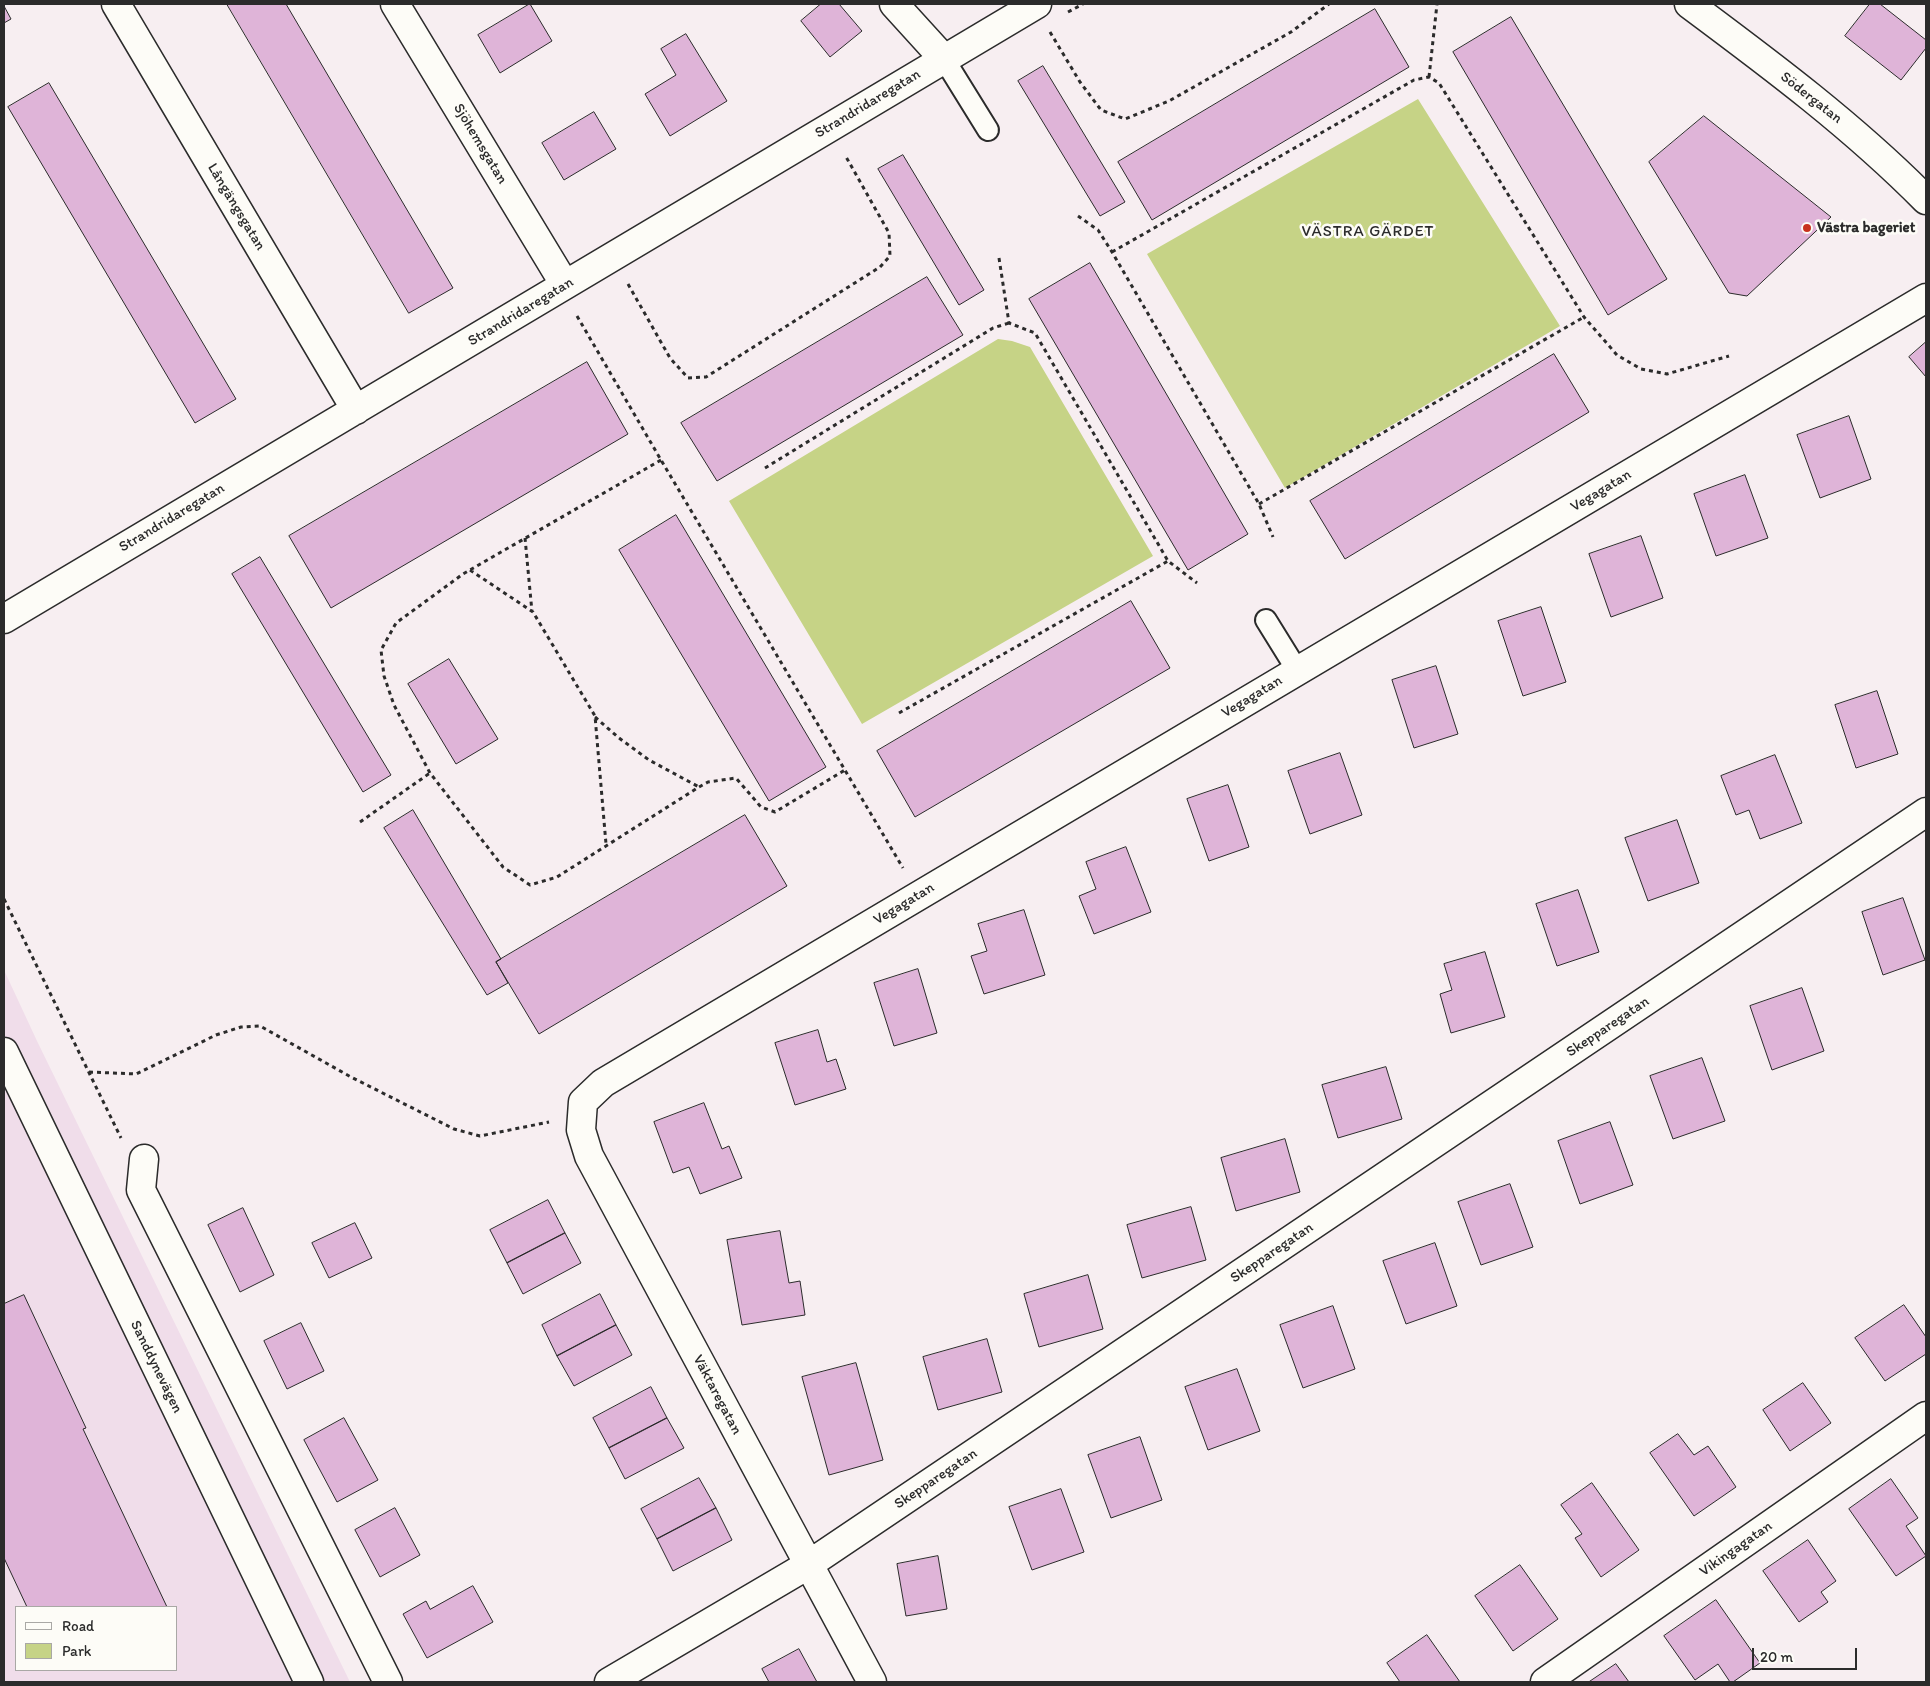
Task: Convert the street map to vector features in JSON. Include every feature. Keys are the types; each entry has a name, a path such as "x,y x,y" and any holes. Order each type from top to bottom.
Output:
{"street":[{"name":"Långängsgatan","path":"116,4 356,410"},
{"name":"Sjöhemsgatan","path":"395,4 569,297"},
{"path":"894,4 944,59"},
{"name":"Södergatan","path":"1689,4 1830,112 1894,168 1926,200"},
{"name":"Strandridaregatan","path":"4,619 356,410 569,297 944,59 1042,14"},
{"name":"Vegagatan","path":"582,1109 603,1083 1926,298"},
{"name":"Skepparegatan","path":"609,1682 808,1566 1926,812"},
{"name":"Sanddynevägen","path":"4,1052 309,1682"},
{"name":"Väktaregatan","path":"582,1109 580,1130 590,1156 808,1566 872,1682"},
{"path":"144,1159 141,1190 388,1682"},
{"name":"Vikingagatan","path":"1545,1682 1926,1416"}],"lane":[{"path":"944,59 988,130"},
{"path":"1266,620 1297,670"}],"path":[{"path":"1042,14 1080,82 1100,110 1125,119 1169,101 1291,32 1329,4"},
{"path":"1429,77 1437,4"},
{"path":"1112,252 1414,80 1429,77 1439,83 1584,317 1617,355 1641,369 1668,374 1729,356"},
{"path":"624,276 670,358 688,378 706,376 880,267 890,256 889,233 842,150"},
{"path":"1078,216 1098,230 1112,252 1259,504 1273,537"},
{"path":"998,258 1009,323"},
{"path":"569,297 660,460 920,895"},
{"path":"1259,504 1584,317"},
{"path":"765,468 993,328 1009,323 1035,333 1168,561 1197,583"},
{"path":"660,460 470,570 396,623 382,650 384,676 394,705 430,773 503,867 530,884 557,877 606,844 708,782 736,778 761,807 775,812 845,770"},
{"path":"526,538 532,612"},
{"path":"899,713 1168,561"},
{"path":"470,570 532,612 595,716 619,738 649,760 699,787"},
{"path":"595,716 606,844"},
{"path":"360,822 430,773"},
{"path":"4,899 123,1142 144,1159"},
{"path":"88,1072 136,1074 216,1035 240,1027 260,1026 342,1073 454,1129 480,1136 582,1109"}],"shaded area":[{"path":"4,970 37,1041 350,1682 4,1682"}],"green space":[{"path":"1418,99 1560,326 1285,488 1147,254"},
{"path":"998,339 1030,347 1153,556 862,724 729,501"}],"building":[{"path":"227,4 286,4 453,288 409,313"},
{"path":"530,4 552,41 500,73 478,35"},
{"path":"821,4 839,4 862,31 830,57 801,21"},
{"path":"1870,4 1880,4 1926,40 1926,48 1901,80 1845,36"},
{"path":"4,6 11,19 4,23"},
{"path":"1375,9 1409,67 1152,220 1118,162"},
{"path":"1511,17 1667,279 1608,315 1453,52"},
{"path":"686,34 727,101 670,136 645,94 676,75 661,49"},
{"path":"1043,66 1125,202 1100,216 1018,81"},
{"path":"49,83 236,399 195,423 8,107"},
{"path":"594,112 616,149 564,180 542,143"},
{"path":"1704,116 1831,217 1747,296 1729,293 1649,162"},
{"path":"903,155 984,290 959,305 878,169"},
{"path":"1090,263 1248,534 1188,570 1029,299"},
{"path":"927,277 963,335 717,481 681,423"},
{"path":"1926,342 1926,377 1909,357"},
{"path":"1554,354 1589,412 1345,559 1310,501"},
{"path":"587,362 628,434 331,608 289,536"},
{"path":"1849,416 1871,479 1820,498 1797,435"},
{"path":"1745,475 1768,538 1716,556 1694,494"},
{"path":"676,515 826,767 769,801 619,550"},
{"path":"1641,536 1663,598 1611,617 1589,554"},
{"path":"260,557 391,775 363,792 232,574"},
{"path":"1131,601 1170,668 915,817 877,751"},
{"path":"1541,607 1566,682 1523,696 1498,621"},
{"path":"449,659 498,739 456,764 408,684"},
{"path":"1436,666 1458,734 1414,748 1392,680"},
{"path":"1877,691 1898,754 1856,768 1835,705"},
{"path":"1340,753 1362,815 1310,834 1288,771"},
{"path":"1775,755 1802,823 1760,839 1749,810 1736,815 1721,776"},
{"path":"1228,785 1249,847 1209,861 1187,799"},
{"path":"413,810 501,959 496,962 508,983 487,995 384,828"},
{"path":"745,815 787,886 539,1034 496,962"},
{"path":"1677,820 1699,883 1648,901 1625,838"},
{"path":"1126,847 1151,912 1094,934 1079,896 1096,889 1086,862"},
{"path":"1578,890 1599,952 1557,966 1536,904"},
{"path":"1903,898 1925,960 1883,975 1862,912"},
{"path":"1024,910 1045,975 984,994 971,956 987,951 978,924"},
{"path":"1485,952 1505,1017 1451,1033 1440,994 1452,990 1444,964"},
{"path":"918,969 937,1033 894,1046 874,983"},
{"path":"1802,988 1824,1051 1772,1070 1750,1006"},
{"path":"818,1030 827,1062 836,1059 846,1089 795,1105 775,1043"},
{"path":"1702,1058 1725,1121 1673,1139 1650,1076"},
{"path":"1386,1067 1402,1119 1338,1138 1322,1085"},
{"path":"704,1103 722,1149 729,1146 742,1178 700,1194 689,1167 673,1173 654,1122"},
{"path":"1610,1122 1633,1185 1580,1204 1558,1141"},
{"path":"1285,1139 1300,1192 1236,1211 1221,1158"},
{"path":"1510,1184 1533,1247 1481,1265 1458,1202"},
{"path":"548,1200 565,1233 507,1263 490,1230"},
{"path":"1191,1207 1206,1260 1142,1278 1127,1225"},
{"path":"243,1208 274,1275 240,1292 208,1225"},
{"path":"355,1223 372,1258 329,1278 312,1243"},
{"path":"780,1231 789,1283 800,1281 805,1315 742,1325 727,1240"},
{"path":"565,1233 581,1263 523,1294 507,1263"},
{"path":"1435,1243 1457,1306 1406,1324 1383,1261"},
{"path":"1088,1275 1103,1329 1039,1347 1024,1294"},
{"path":"600,1294 616,1325 557,1356 542,1325"},
{"path":"24,1295 86,1428 83,1429 167,1606 27,1606 4,1558 4,1304"},
{"path":"1904,1305 1926,1337 1926,1354 1885,1381 1855,1338"},
{"path":"1333,1306 1355,1369 1303,1388 1280,1325"},
{"path":"301,1323 324,1371 287,1389 264,1341"},
{"path":"616,1325 632,1355 574,1386 557,1356"},
{"path":"987,1339 1002,1392 938,1410 923,1357"},
{"path":"856,1363 883,1460 829,1475 802,1377"},
{"path":"1237,1369 1260,1431 1208,1450 1185,1387"},
{"path":"1803,1383 1831,1423 1790,1451 1763,1410"},
{"path":"651,1387 667,1418 609,1448 593,1418"},
{"path":"344,1418 378,1480 337,1502 304,1440"},
{"path":"667,1418 684,1448 625,1479 609,1448"},
{"path":"1678,1434 1694,1455 1708,1446 1736,1487 1694,1516 1650,1453"},
{"path":"1140,1437 1162,1500 1111,1518 1088,1455"},
{"path":"699,1478 716,1508 657,1539 641,1509"},
{"path":"1891,1479 1918,1518 1906,1526 1926,1556 1896,1576 1849,1509"},
{"path":"1592,1483 1639,1550 1601,1577 1575,1538 1582,1534 1561,1505"},
{"path":"1061,1489 1084,1552 1032,1570 1009,1507"},
{"path":"395,1508 420,1555 380,1577 355,1530"},
{"path":"716,1508 732,1540 673,1571 657,1539"},
{"path":"1808,1540 1836,1581 1821,1592 1828,1602 1799,1622 1763,1571"},
{"path":"938,1556 947,1609 906,1616 897,1564"},
{"path":"1520,1565 1558,1619 1513,1651 1475,1596"},
{"path":"473,1586 493,1622 427,1658 403,1614 426,1601 430,1609"},
{"path":"1716,1600 1760,1663 1733,1682 1730,1682 1718,1664 1695,1680 1664,1636"},
{"path":"1427,1635 1460,1682 1400,1682 1387,1663"},
{"path":"799,1649 817,1682 769,1682 762,1669"},
{"path":"1616,1664 1629,1682 1589,1682"}],"place":[{"name":"Västra bageriet","path":"1807,228"}],"district":[{"name":"VÄSTRA GÄRDET","path":"1368,232"}]}
